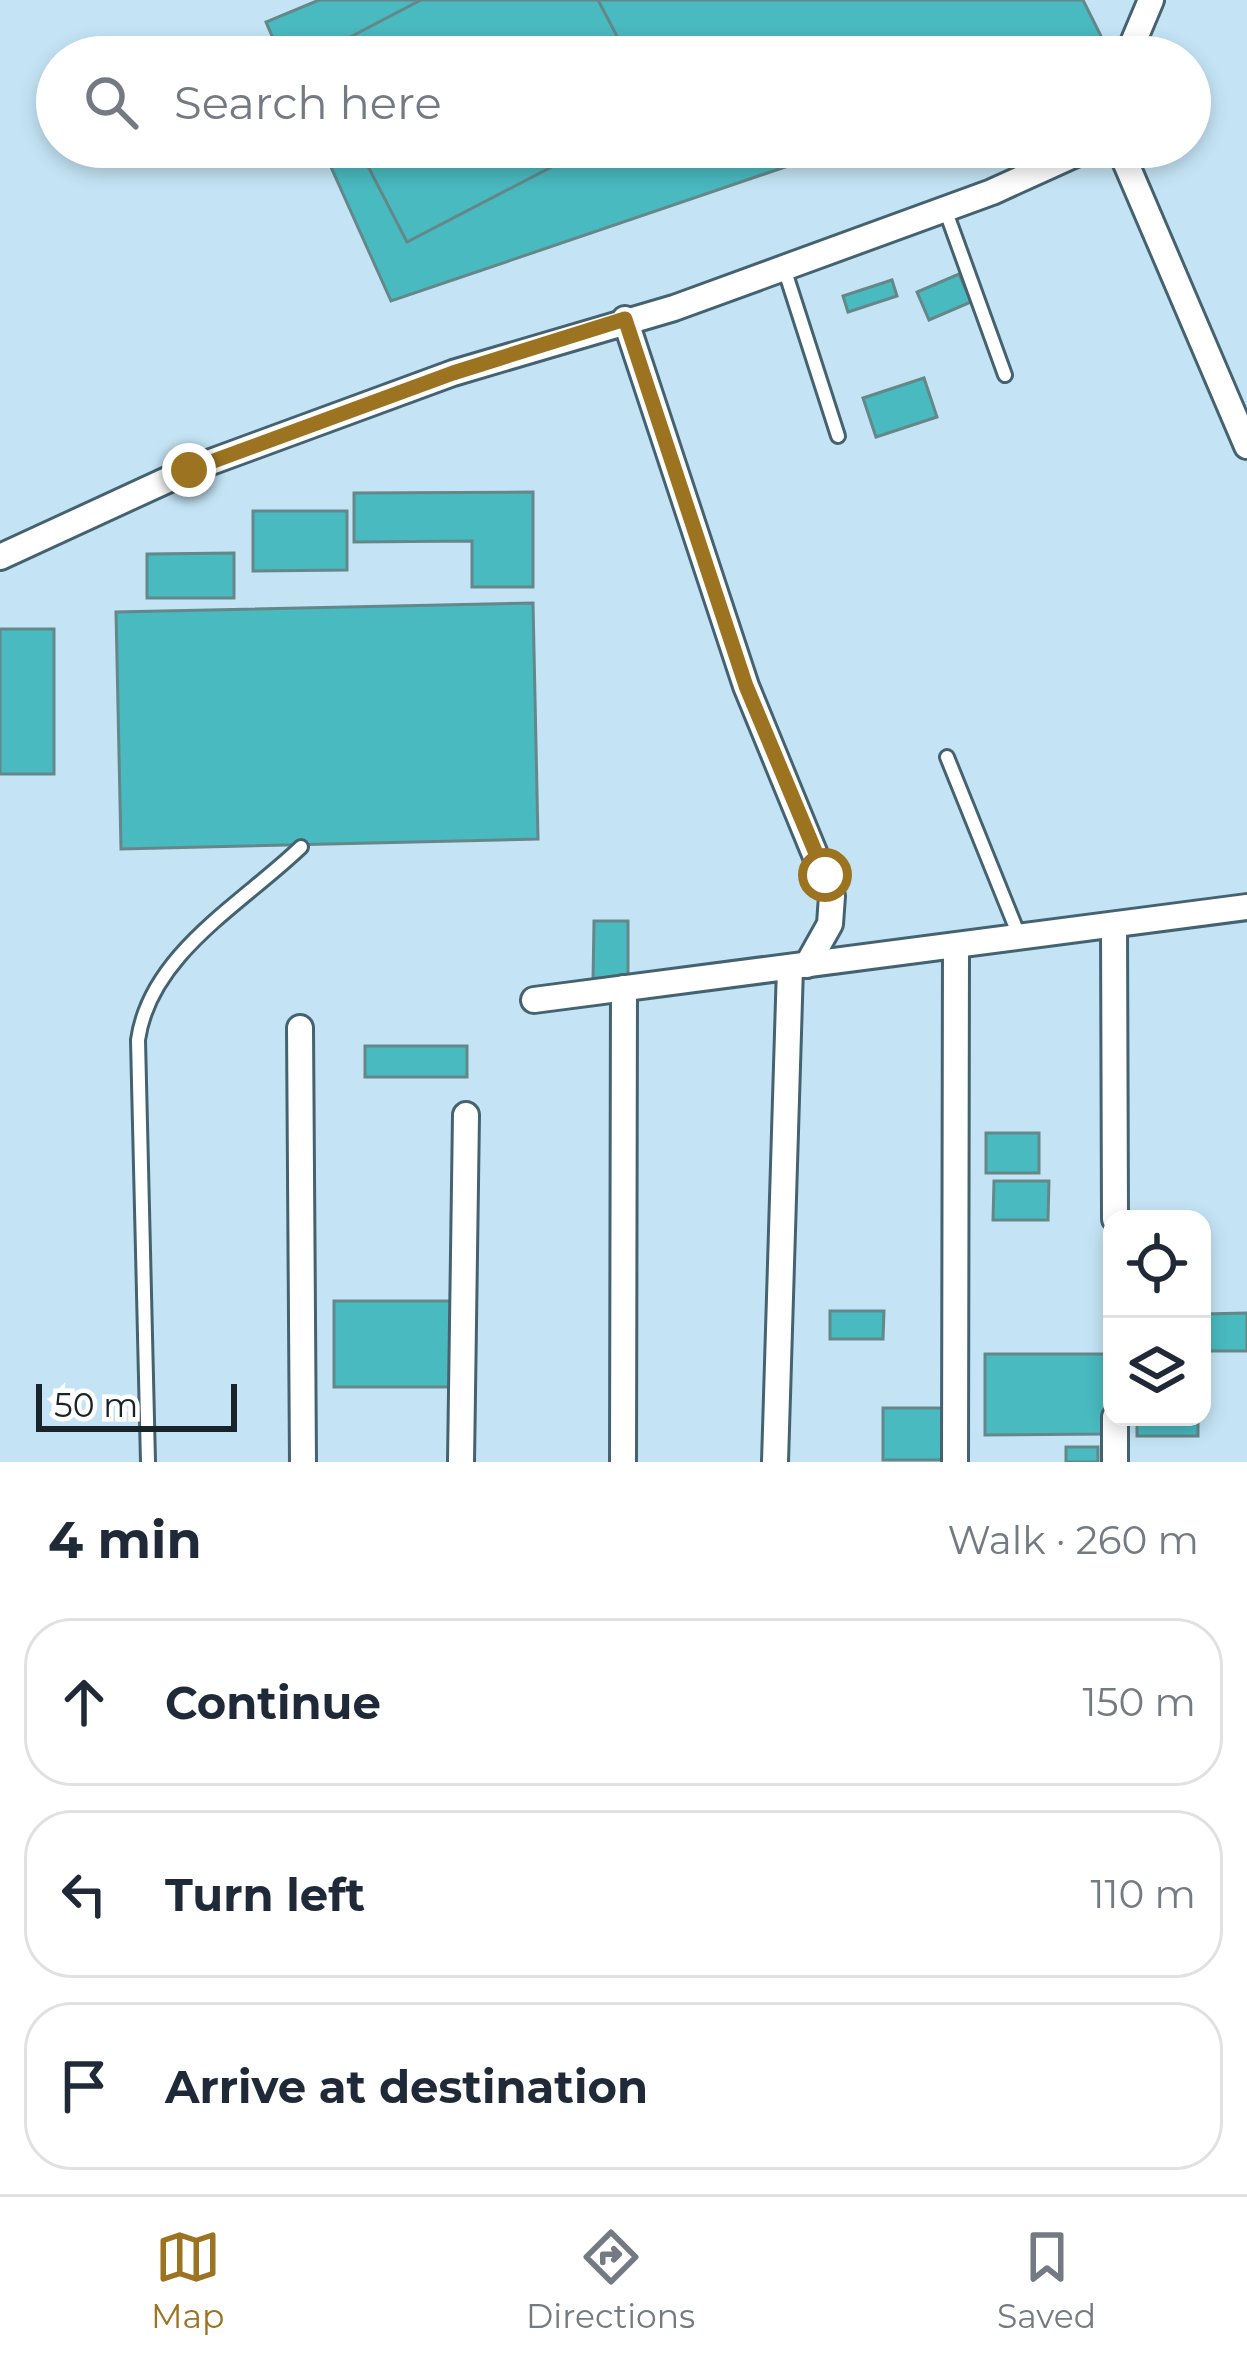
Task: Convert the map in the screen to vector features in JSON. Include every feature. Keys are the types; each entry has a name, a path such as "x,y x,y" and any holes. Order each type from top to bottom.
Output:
{"street":[{"path":"1136,36 1151,0"},
{"path":"0,556 189,470 453,373 674,308 945,209 1042,168"},
{"path":"1128,168 1247,446"},
{"path":"625,319 746,686 832,896 830,924 799,966 775,1462"},
{"path":"534,1000 1247,907"},
{"path":"1114,925 1114,1210"},
{"path":"955,1462 956,946"},
{"path":"623,1462 624,988"},
{"path":"300,1028 303,1462"},
{"path":"460,1462 466,1115"},
{"path":"1115,1426 1115,1462"}],"lane":[{"path":"945,209 1004,375"},
{"path":"784,268 838,436"},
{"path":"947,757 1020,938"},
{"path":"148,1462 138,1040 143,1005 194,941 302,847"}],"building":[{"path":"319,0 1083,0 1101,36 272,36 266,22"},
{"path":"421,0 598,0 617,36 352,36"},
{"path":"331,168 782,168 391,301"},
{"path":"369,168 550,168 407,242"},
{"path":"959,274 971,302 929,320 917,292"},
{"path":"892,280 897,296 848,312 843,296"},
{"path":"924,378 937,417 876,437 863,398"},
{"path":"533,492 533,587 472,587 472,541 354,542 354,493"},
{"path":"253,511 347,511 347,570 253,571"},
{"path":"234,553 234,598 147,598 147,554"},
{"path":"533,603 538,839 121,849 116,612"},
{"path":"0,629 54,629 54,774 0,774"},
{"path":"594,921 628,921 628,982 593,982"},
{"path":"365,1046 467,1046 467,1077 365,1077"},
{"path":"986,1133 1039,1133 1039,1173 986,1173"},
{"path":"994,1181 1049,1181 1048,1220 993,1220"},
{"path":"334,1301 453,1301 453,1387 334,1387"},
{"path":"830,1311 884,1311 883,1339 830,1339"},
{"path":"1247,1313 1247,1351 1211,1351 1211,1314"},
{"path":"985,1354 1103,1354 1105,1434 985,1435"},
{"path":"883,1408 952,1408 951,1460 883,1460"},
{"path":"1137,1426 1198,1426 1198,1436 1137,1436"},
{"path":"1066,1447 1098,1447 1098,1462 1066,1462"}],"route":[{"path":"189,470 453,373 625,319 746,686 787,794 825,875"}]}
